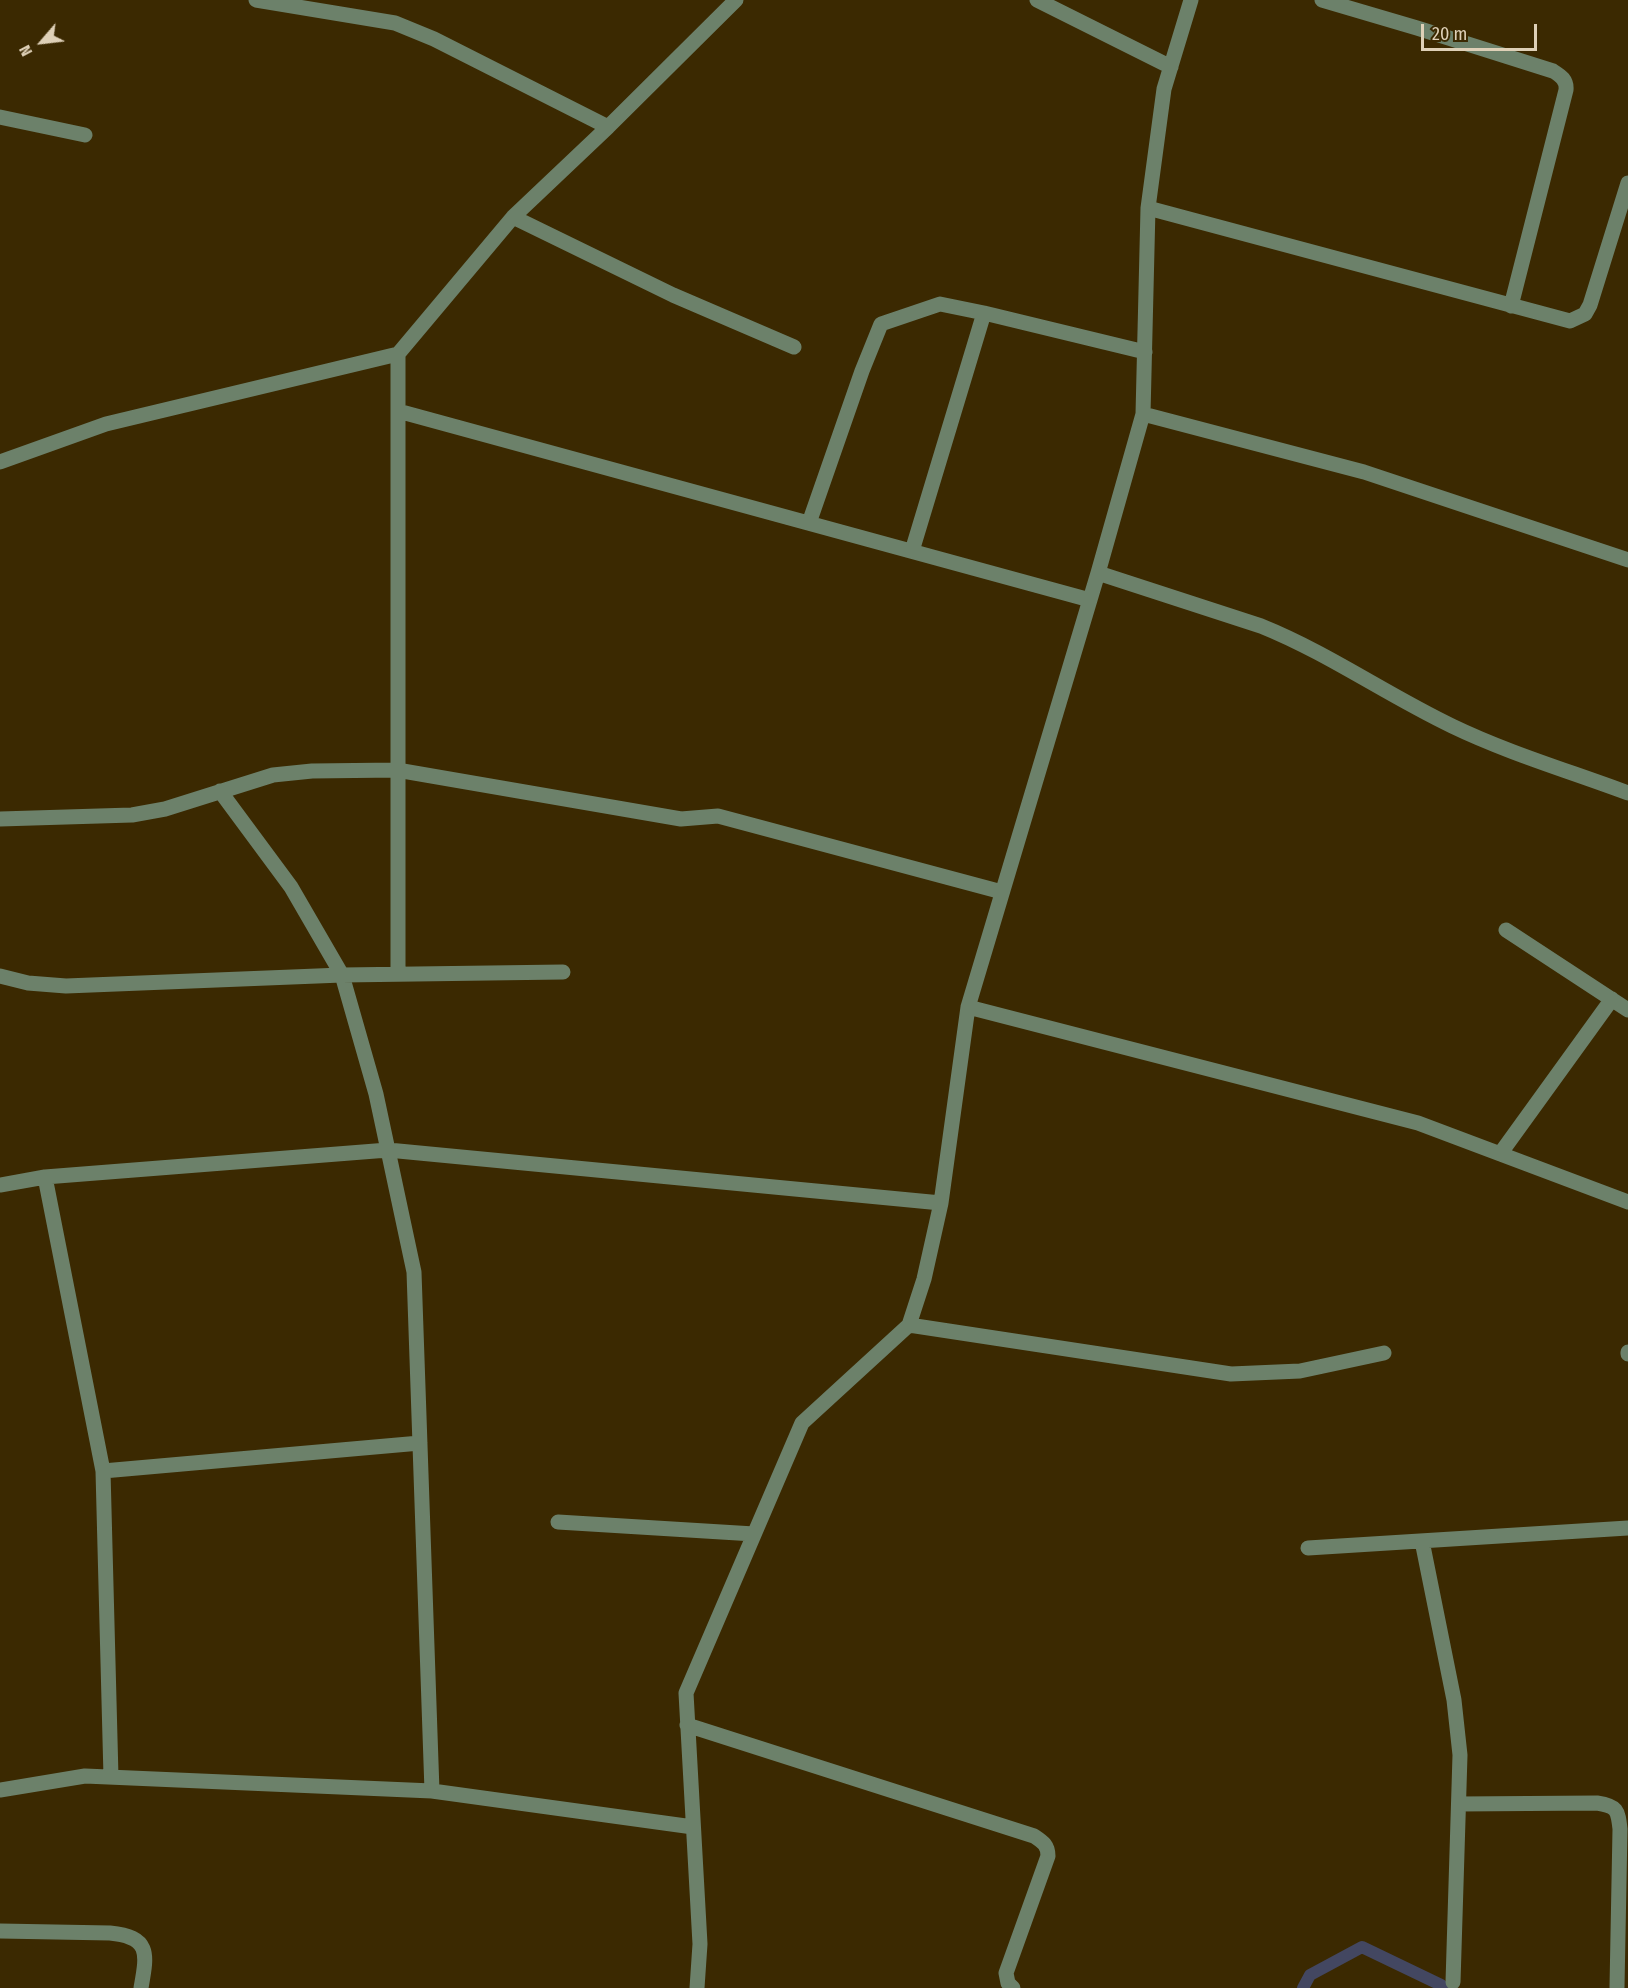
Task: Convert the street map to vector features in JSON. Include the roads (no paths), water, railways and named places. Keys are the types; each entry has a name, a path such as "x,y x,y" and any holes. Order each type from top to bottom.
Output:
{"street":[{"path":"256,0 395,23 434,39 608,127"},
{"path":"0,462 106,424 398,354 513,217 736,0"},
{"path":"1037,0 1171,67"},
{"path":"697,1988 700,1944 686,1693 802,1423 909,1325 924,1279 941,1203 968,1007 1098,573 1143,414 1148,208 1164,89 1191,0"},
{"path":"1322,0 1553,71 1564,78 1566,90 1511,306"},
{"path":"0,117 85,135"},
{"path":"1148,208 1570,321 1585,314 1590,305 1628,183"},
{"path":"513,217 673,295 794,347"},
{"path":"808,523 881,324 940,304 984,312 1144,352"},
{"path":"912,551 984,312"},
{"path":"398,354 398,974"},
{"path":"398,411 1090,600"},
{"path":"1143,414 1364,472 1628,561"},
{"path":"1098,573 1260,626 1312,649 1454,727 1628,793"},
{"path":"0,819 132,815 165,809 273,775 312,771 397,770 681,819 718,816 1002,892"},
{"path":"220,791 291,887 342,975 376,1094 414,1272 432,1791"},
{"path":"1506,930 1628,1010"},
{"path":"0,976 28,983 66,986 342,975 563,972"},
{"path":"1500,1154 1612,999"},
{"path":"968,1007 1418,1123 1628,1202"},
{"path":"0,1185 45,1177 388,1150 941,1203"},
{"path":"45,1177 102,1471 111,1777"},
{"path":"909,1325 1231,1374 1300,1371 1384,1353"},
{"path":"102,1471 420,1443"},
{"path":"558,1522 754,1534"},
{"path":"1308,1548 1628,1528"},
{"path":"1422,1541 1454,1700 1460,1755 1453,1982"},
{"path":"687,1725 1034,1836 1042,1841 1047,1847 1048,1856 1006,1973 1008,1983 1013,1988"},
{"path":"0,1790 85,1776 432,1791 693,1827"},
{"path":"1459,1804 1597,1803 1613,1807 1619,1818 1620,1829 1617,1987"},
{"path":"0,1931 110,1934 134,1938 141,1944 145,1953 141,1988"}],"waterway":[{"path":"1303,1988 1310,1975 1362,1947 1444,1988"}]}
